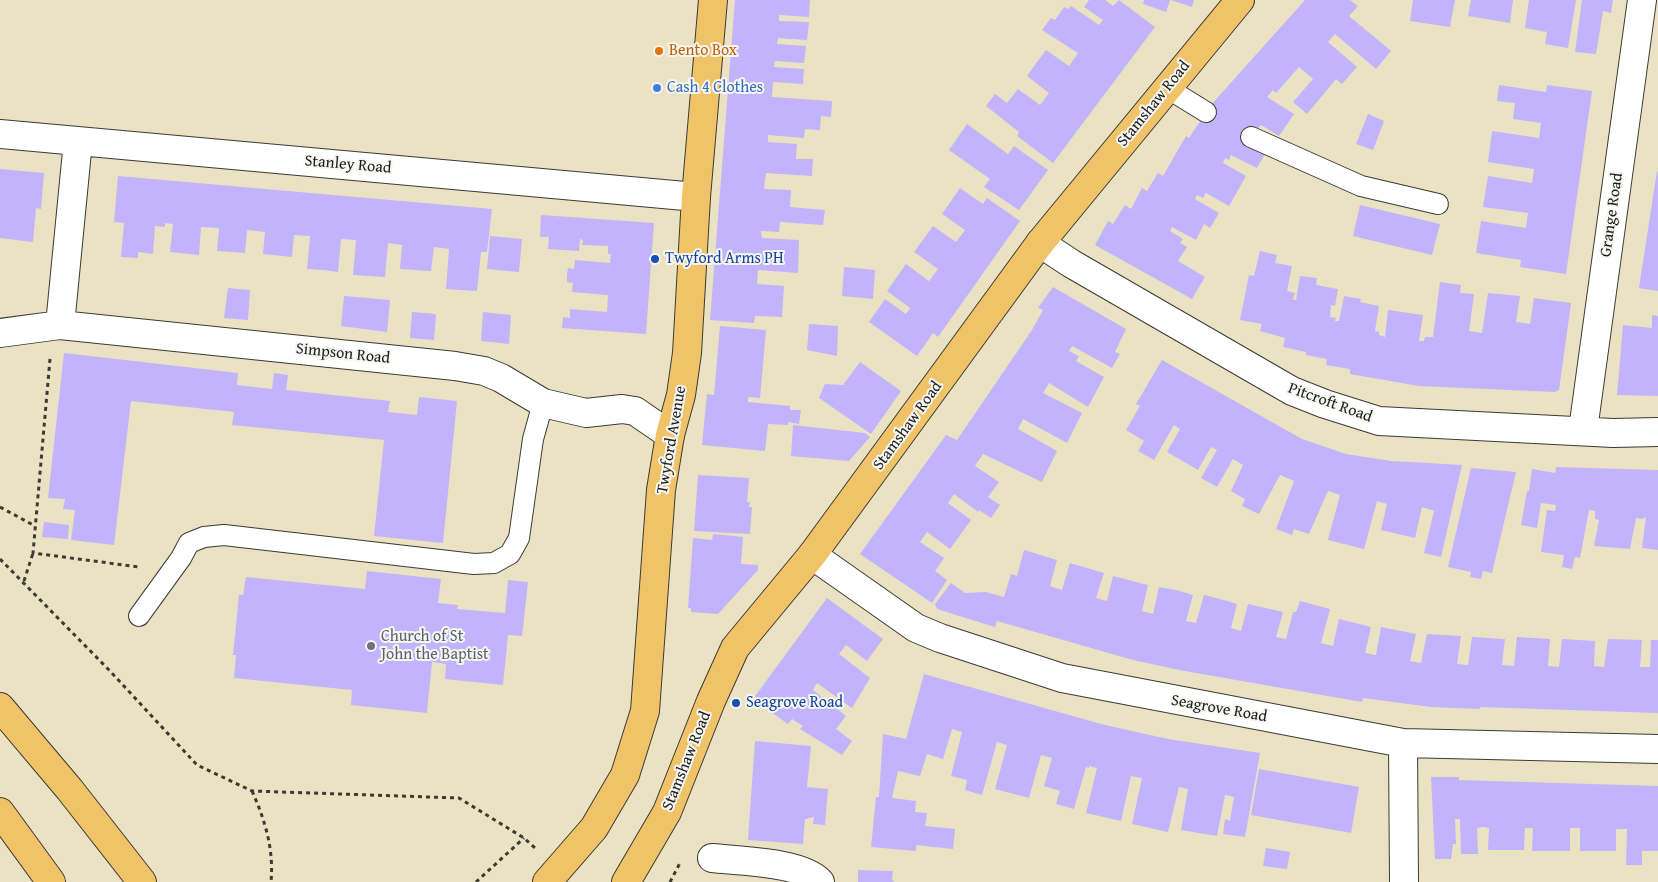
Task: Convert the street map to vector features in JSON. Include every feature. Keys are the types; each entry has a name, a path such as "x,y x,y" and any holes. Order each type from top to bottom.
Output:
{"main road":[{"name":"Twyford Avenue","path":"547,882 594,828 625,775 645,711 661,490 670,435 681,395 687,353 696,197 713,0"},
{"name":"Stamshaw Road","path":"626,882 667,812 711,700 735,648 812,555 1040,243 1240,0"},
{"path":"0,708 70,790 142,882"},
{"path":"0,812 51,882"}],"street":[{"name":"Grange Road","path":"1583,430 1642,0"},
{"name":"Stanley Road","path":"0,134 696,197"},
{"path":"56,326 78,141"},
{"name":"Pitcroft Road","path":"1040,243 1072,264 1292,391 1333,407 1379,421 1613,433 1658,432"},
{"name":"Simpson Road","path":"0,333 56,326 465,368 484,371 501,378 543,403 586,413 622,409 635,411 670,435"},
{"name":"Seagrove Road","path":"812,555 916,628 940,638 1062,678 1403,743 1658,749"},
{"path":"1403,743 1404,882"},
{"path":"712,858 786,867 816,877 820,882"}],"lane":[{"path":"1167,88 1206,112"},
{"path":"1251,137 1361,186 1438,204"},
{"path":"139,616 189,543 204,536 224,535 474,564 494,563 510,554 519,538 533,439 543,403"}],"path":[{"path":"24,581 33,553 56,326"},
{"path":"0,507 35,526"},
{"path":"33,553 144,567 165,580"},
{"path":"0,559 24,581 198,765 252,791 459,798 524,838 476,882"},
{"path":"252,791 266,821 272,870 271,882"}],"building":[{"path":"735,0 810,0 809,17 779,15 779,21 809,22 807,40 778,38 777,44 806,46 804,63 775,61 774,67 804,69 803,84 773,82 772,97 832,101 831,117 821,116 820,130 805,129 804,138 768,135 768,142 797,144 796,159 813,159 812,176 766,173 764,189 791,190 790,207 825,210 823,225 780,222 779,232 761,231 762,238 799,240 798,273 758,270 757,284 784,286 782,317 755,316 754,323 710,320"},
{"path":"1089,0 1105,0 1113,6 1119,0 1155,27 1053,163 1017,136 1019,132 986,106 995,94 1007,103 1018,89 1040,105 1049,93 1027,76 1037,62 1046,50 1069,66 1078,53 1042,30 1051,18 1055,20 1064,7 1068,9 1071,6 1099,25 1103,20 1084,7"},
{"path":"1144,0 1170,0 1166,12 1143,4"},
{"path":"1171,0 1194,0 1192,7"},
{"path":"1305,0 1350,0 1358,6 1349,16 1391,51 1376,69 1335,34 1328,42 1357,67 1342,84 1336,79 1307,114 1293,102 1313,79 1299,67 1276,93 1273,90 1267,97 1294,114 1279,136 1261,125 1255,131 1265,154 1257,168 1231,155 1229,160 1225,158 1223,163 1246,176 1229,206 1206,193 1203,198 1197,195 1195,199 1219,213 1210,228 1204,224 1196,240 1172,227 1170,231 1183,239 1180,243 1187,247 1178,261 1205,277 1192,299 1095,245 1108,221 1113,224 1125,205 1131,209 1142,188 1147,191 1158,173 1163,176 1186,136 1189,138 1210,106"},
{"path":"1413,0 1455,0 1450,27 1410,21"},
{"path":"1471,0 1513,0 1510,23 1468,16"},
{"path":"1529,0 1576,0 1568,48 1545,44 1547,32 1525,28"},
{"path":"1582,0 1613,0 1611,13 1603,11 1596,54 1575,52"},
{"path":"1499,85 1546,92 1547,85 1592,91 1566,274 1520,267 1521,260 1476,253 1481,221 1526,228 1528,213 1483,207 1488,176 1532,183 1534,169 1488,162 1492,131 1539,138 1541,123 1513,119 1515,103 1497,101"},
{"path":"1368,114 1384,121 1373,150 1356,144"},
{"path":"967,124 1008,154 1014,146 1048,170 1019,210 984,187 990,179 949,150"},
{"path":"0,169 44,173 41,209 36,208 33,242 0,238"},
{"path":"1658,172 1658,291 1639,288"},
{"path":"118,176 492,209 487,252 481,252 477,291 446,289 449,249 434,247 431,271 400,269 402,245 388,243 385,277 353,275 356,240 341,239 338,272 307,269 310,236 294,235 292,257 263,254 265,232 247,230 245,253 217,251 219,228 201,227 199,255 170,252 173,224 165,223 165,227 155,226 153,254 138,252 138,258 121,257 124,223 114,222"},
{"path":"960,188 983,204 987,198 1020,221 938,337 933,333 917,356 869,322 885,299 906,314 910,308 887,291 906,264 929,281 938,269 914,252 933,226 956,242 965,230 942,214"},
{"path":"1360,205 1440,224 1432,255 1353,236"},
{"path":"541,215 654,223 646,334 562,328 563,317 570,318 570,309 607,312 608,295 572,292 573,283 567,282 567,275 568,268 574,269 575,260 610,263 611,254 608,254 608,246 582,245 583,240 580,239 579,251 548,249 549,237 540,237"},
{"path":"490,236 522,239 519,272 487,269"},
{"path":"1260,251 1277,255 1275,263 1292,266 1287,291 1295,293 1293,300 1296,300 1300,276 1317,278 1316,285 1338,289 1335,306 1331,305 1330,317 1336,318 1335,321 1339,321 1344,296 1361,299 1360,302 1379,306 1375,331 1385,337 1388,310 1423,315 1419,341 1424,341 1425,337 1433,337 1440,282 1461,285 1460,293 1474,294 1469,331 1482,333 1488,293 1520,296 1516,322 1530,324 1534,298 1571,303 1559,390 1555,392 1419,386 1350,374 1350,369 1326,365 1327,359 1306,355 1306,352 1283,347 1285,338 1260,331 1262,324 1240,320 1249,275 1254,276"},
{"path":"844,267 875,270 873,299 842,296"},
{"path":"1053,287 1126,329 1115,352 1120,354 1112,368 1072,346 1069,351 1079,356 1076,361 1104,377 1088,407 1049,383 1043,393 1082,413 1067,443 1023,419 1018,429 1057,451 1042,482 983,454 975,466 999,482 988,497 1000,505 991,518 979,510 978,512 954,494 948,503 971,520 950,549 927,532 920,542 944,558 935,571 947,580 932,603 860,554 946,435 957,440 1032,330 1043,310 1038,308"},
{"path":"228,288 250,290 248,320 224,318"},
{"path":"344,296 390,300 387,332 341,326"},
{"path":"412,312 436,314 434,340 410,338"},
{"path":"483,312 511,315 509,344 481,341"},
{"path":"1652,315 1658,316 1658,396 1617,395 1623,325 1652,328"},
{"path":"809,324 838,326 837,356 807,350"},
{"path":"720,326 766,330 760,398 748,397 748,402 790,406 790,410 801,410 799,424 788,422 788,425 768,424 765,451 702,445 707,394 714,395"},
{"path":"64,353 238,373 237,385 272,389 274,373 288,375 286,390 390,401 388,412 417,415 419,397 457,401 443,543 374,536 384,440 232,425 234,412 131,401 114,545 71,540 75,510 63,509 65,499 48,498"},
{"path":"1162,360 1302,439 1346,454 1391,461 1462,465 1441,557 1424,553 1434,511 1422,507 1415,538 1381,530 1387,504 1377,501 1364,549 1328,540 1340,495 1328,491 1309,534 1294,529 1292,535 1276,529 1294,481 1280,475 1259,514 1242,506 1245,499 1231,491 1243,465 1233,459 1217,487 1201,478 1217,450 1211,447 1198,470 1167,452 1180,429 1174,425 1154,460 1138,451 1144,441 1126,430 1140,406 1136,404"},
{"path":"860,362 901,391 871,434 819,398 825,384 843,385"},
{"path":"793,425 865,433 870,437 849,461 791,456"},
{"path":"1556,467 1658,470 1658,550 1642,548 1646,517 1642,519 1636,518 1630,549 1594,546 1599,520 1595,519 1595,511 1589,510 1580,558 1575,557 1572,569 1562,567 1564,555 1541,552 1547,510 1555,511 1556,505 1541,503 1537,528 1521,525 1527,491 1529,491 1532,469 1555,473"},
{"path":"1471,468 1516,472 1492,573 1483,571 1481,579 1470,577 1471,572 1448,567"},
{"path":"698,475 749,478 747,502 750,502 749,507 752,507 750,534 694,531"},
{"path":"44,522 69,525 68,539 42,537"},
{"path":"713,534 743,537 741,564 758,565 758,570 718,614 691,612 691,608 688,608 693,538 712,540"},
{"path":"1024,550 1057,560 1050,586 1062,590 1070,563 1104,573 1096,598 1107,601 1113,576 1148,585 1142,611 1153,614 1159,587 1193,595 1186,621 1196,623 1204,595 1237,604 1231,628 1241,631 1248,604 1283,612 1276,637 1286,639 1293,612 1296,612 1300,601 1330,609 1321,643 1333,646 1339,619 1371,627 1365,653 1376,655 1381,627 1416,634 1410,661 1421,663 1427,634 1461,636 1457,664 1468,665 1472,637 1505,639 1502,665 1514,666 1517,637 1550,639 1548,666 1559,667 1562,639 1595,641 1594,666 1604,667 1608,639 1642,640 1640,667 1650,667 1651,640 1658,640 1658,713 1431,707 1363,698 1362,702 1179,670 1133,660 997,621 995,627 937,609 935,604 951,583 965,593 986,592 1004,597 1011,574 1017,576"},
{"name":"Church of St John the Baptist","path":"367,571 441,579 438,603 458,605 457,609 505,613 508,580 528,582 522,636 508,635 503,685 445,679 446,664 432,662 427,713 351,705 352,690 234,678 236,655 233,655 239,595 243,595 246,577 365,589"},
{"path":"827,598 883,639 867,661 846,645 839,654 870,678 852,708 817,683 813,690 846,716 836,729 852,741 842,755 800,729 803,726 792,719 788,724 753,699"},
{"path":"924,674 1101,724 1168,739 1260,753 1245,837 1223,834 1225,819 1230,821 1234,797 1225,795 1217,836 1181,830 1188,789 1179,787 1168,832 1132,824 1142,778 1131,776 1121,821 1086,813 1097,768 1089,766 1089,768 1086,767 1074,809 1056,804 1060,791 1044,786 1052,758 1041,755 1029,798 995,789 1007,745 997,742 982,795 965,790 967,780 951,776 962,732 952,729 943,759 927,754 920,776 898,771 892,798 916,801 915,812 927,813 925,826 955,829 953,849 916,845 916,851 871,847 876,797 879,797 883,734 906,739"},
{"path":"755,741 811,746 807,787 828,789 825,825 813,824 814,817 805,819 803,844 748,840"},
{"path":"1259,769 1359,787 1351,833 1251,815"},
{"path":"1431,777 1459,777 1459,780 1658,786 1658,851 1642,851 1642,865 1626,865 1627,829 1616,829 1616,851 1580,851 1580,828 1570,828 1570,851 1532,851 1533,828 1525,828 1524,850 1488,850 1489,828 1483,827 1477,828 1478,854 1461,854 1460,819 1455,819 1456,844 1453,844 1451,859 1435,859"},
{"path":"1266,848 1290,852 1287,869 1263,866"},
{"path":"858,870 893,871 892,880 895,882 858,882"}],"place":[{"name":"Bento Box","path":"659,51"},
{"name":"Cash 4 Clothes","path":"657,88"},
{"name":"Twyford Arms PH","path":"655,259"},
{"name":"Church of St John the Baptist","path":"371,646"},
{"name":"Seagrove Road","path":"736,703"}]}
